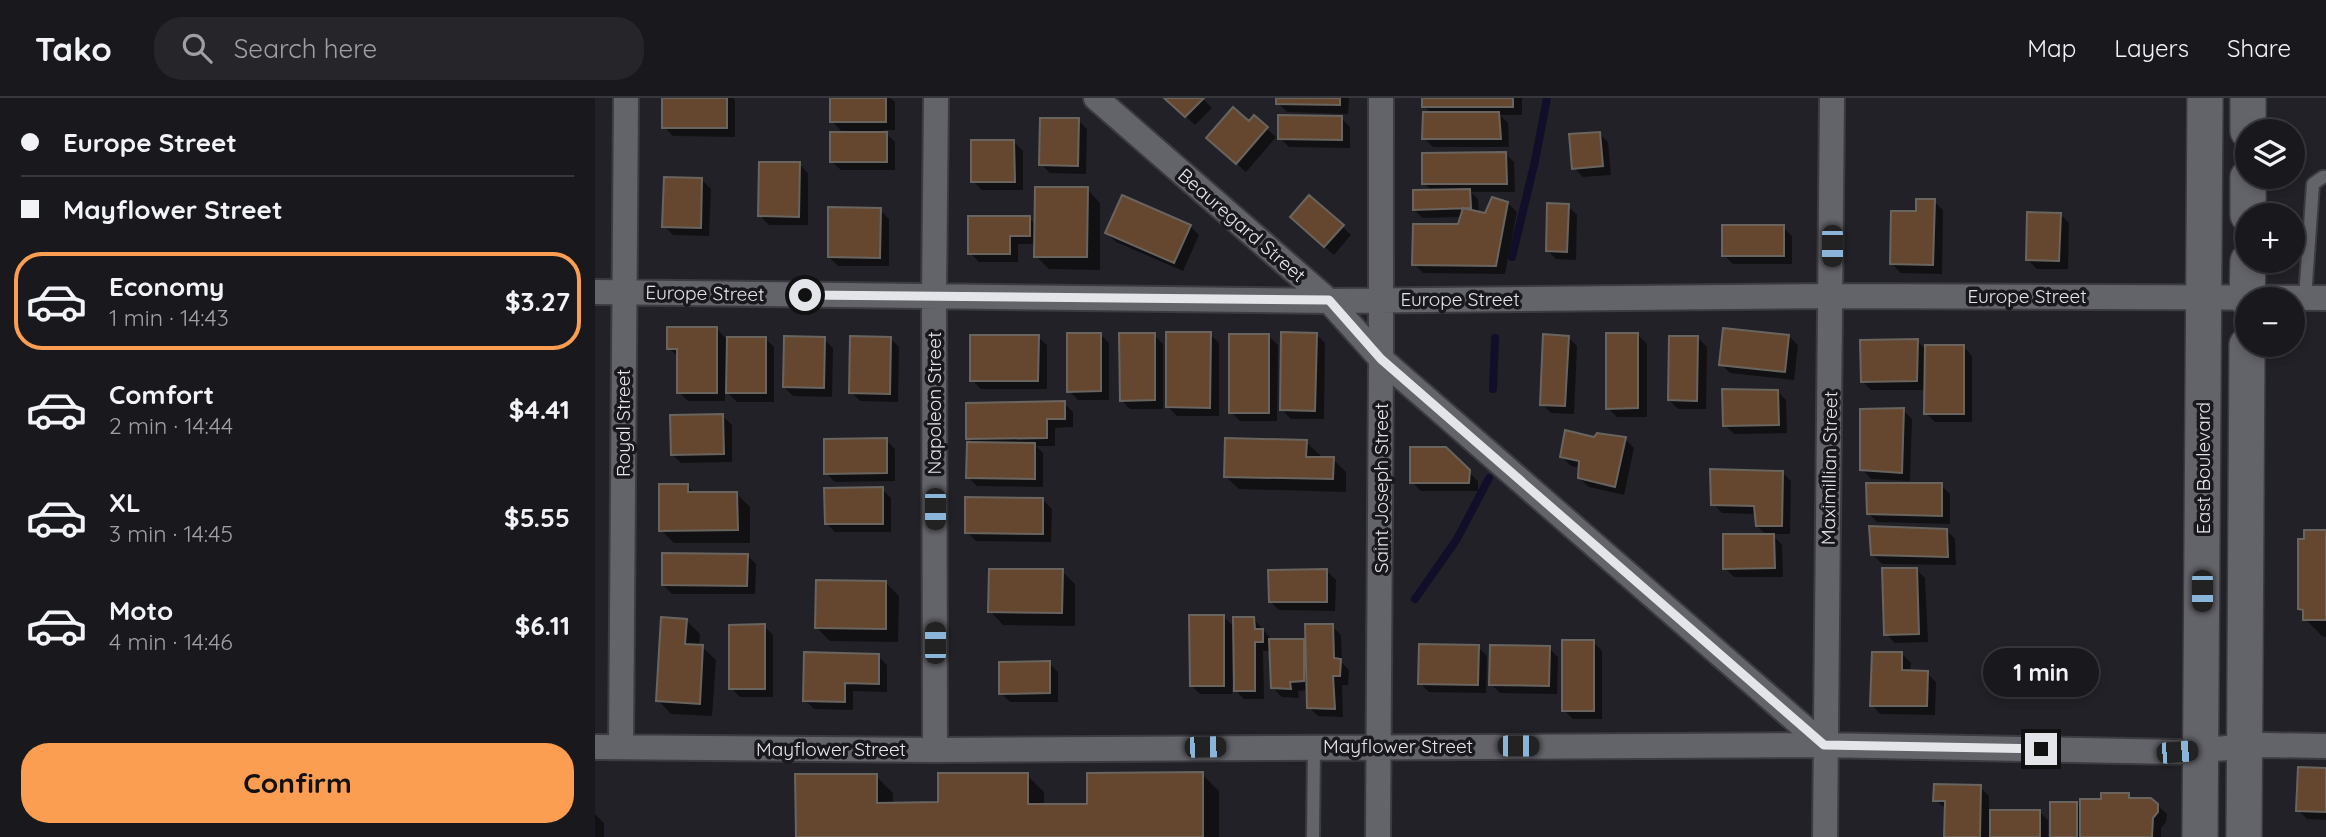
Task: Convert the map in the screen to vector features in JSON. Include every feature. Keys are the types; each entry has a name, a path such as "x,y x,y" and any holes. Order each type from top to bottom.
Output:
{"main road":[{"name":"East Boulevard","path":"2200,837 2205,98"},
{"path":"2248,98 2248,119"},
{"path":"2244,837 2247,357"}],"street":[{"name":"Royal Street","path":"621,747 626,98"},
{"name":"Napoleon Street","path":"935,750 936,98"},
{"name":"Beauregard Street","path":"1096,98 1329,300 1381,359 1824,745"},
{"name":"Saint Joseph Street","path":"1378,837 1381,98"},
{"name":"Maximillian Street","path":"1825,837 1832,98"},
{"name":"Europe Street","path":"595,292 1329,300 1832,296 2235,298"},
{"name":"Mayflower Street","path":"595,747 935,750 1824,745 2177,752 2245,747 2326,746"}],"lane":[{"path":"2316,298 2313,184 2326,177"},
{"path":"1313,837 1314,747"}],"building":[{"path":"662,98 727,98 727,128 662,128"},
{"path":"830,98 886,98 886,122 830,122"},
{"path":"1164,98 1204,98 1185,117"},
{"path":"1276,98 1340,98 1340,105 1276,104"},
{"path":"1422,98 1513,98 1513,107 1422,107"},
{"path":"1233,107 1249,121 1254,115 1268,127 1236,164 1206,138"},
{"path":"1423,112 1499,112 1501,139 1422,139"},
{"path":"1278,115 1342,116 1342,140 1278,139"},
{"path":"1040,118 1079,118 1078,166 1039,165"},
{"path":"830,132 887,132 887,162 830,162"},
{"path":"1600,132 1603,166 1572,169 1569,134"},
{"path":"971,140 1014,140 1015,182 971,182"},
{"path":"1506,152 1507,184 1422,184 1422,153"},
{"path":"759,162 800,162 799,217 758,216"},
{"path":"664,177 702,178 701,228 662,227"},
{"path":"1035,187 1088,187 1087,257 1034,257"},
{"path":"1470,189 1471,208 1413,210 1413,190"},
{"path":"1122,195 1191,225 1174,263 1105,233"},
{"path":"1309,195 1344,225 1324,247 1290,217"},
{"path":"1492,197 1508,202 1496,266 1412,265 1413,224 1458,224 1463,208 1485,213"},
{"path":"1916,199 1935,199 1933,265 1890,264 1891,211 1916,211"},
{"path":"1547,203 1569,204 1567,252 1546,251"},
{"path":"828,207 881,208 880,258 828,257"},
{"path":"2027,212 2061,213 2059,261 2026,260"},
{"path":"968,216 1030,216 1030,236 1010,236 1010,254 968,254"},
{"path":"1722,225 1784,225 1784,256 1722,256"},
{"path":"667,327 717,327 717,393 677,393 677,349 667,349"},
{"path":"1723,328 1789,335 1785,372 1719,365"},
{"path":"1166,332 1211,332 1210,408 1166,407"},
{"path":"1281,332 1317,333 1315,411 1280,410"},
{"path":"1067,333 1101,333 1101,391 1067,392"},
{"path":"1119,333 1155,333 1155,400 1120,401"},
{"path":"1606,333 1638,333 1638,408 1606,409"},
{"path":"1229,334 1269,334 1269,413 1229,413"},
{"path":"1543,334 1569,336 1565,406 1540,405"},
{"path":"970,335 1039,335 1038,381 970,381"},
{"path":"784,336 825,337 824,388 783,387"},
{"path":"850,336 891,337 890,394 849,393"},
{"path":"1669,336 1698,336 1697,401 1668,400"},
{"path":"727,337 766,337 766,393 726,393"},
{"path":"1918,339 1917,381 1861,382 1860,340"},
{"path":"1925,345 1964,345 1964,414 1924,414"},
{"path":"1722,389 1778,390 1779,425 1723,426"},
{"path":"1065,401 1065,419 1047,419 1047,438 966,439 966,403"},
{"path":"1904,408 1902,473 1860,470 1860,409"},
{"path":"723,414 724,454 671,455 670,415"},
{"path":"1565,430 1594,437 1597,433 1626,437 1615,487 1578,478 1579,461 1560,457"},
{"path":"887,438 887,473 824,474 824,439"},
{"path":"1225,438 1307,440 1306,457 1334,457 1333,479 1224,477"},
{"path":"967,442 1035,443 1035,479 966,478"},
{"path":"1410,447 1446,447 1470,470 1469,483 1410,483"},
{"path":"1710,469 1783,471 1782,526 1756,526 1754,506 1711,505"},
{"path":"1866,483 1942,483 1942,516 1867,514"},
{"path":"659,484 688,484 688,492 737,492 738,530 659,531"},
{"path":"883,487 883,524 825,524 824,488"},
{"path":"965,497 1043,498 1043,534 965,533"},
{"path":"1869,526 1947,529 1948,557 1871,555"},
{"path":"2304,530 2326,530 2326,620 2303,620 2303,610 2298,609 2298,539 2304,539"},
{"path":"1723,534 1774,534 1775,568 1723,569"},
{"path":"662,553 748,554 747,586 662,585"},
{"path":"1882,568 1917,568 1919,634 1884,635"},
{"path":"989,569 1063,569 1062,613 988,612"},
{"path":"1327,569 1327,602 1269,602 1268,570"},
{"path":"816,580 886,581 886,629 815,628"},
{"path":"1189,615 1224,615 1224,686 1190,686"},
{"path":"661,617 687,619 685,644 703,645 700,704 656,701"},
{"path":"1233,617 1254,617 1255,629 1263,629 1263,642 1255,642 1255,691 1234,691"},
{"path":"765,624 765,689 729,689 729,625"},
{"path":"1305,624 1333,624 1334,658 1341,659 1340,676 1333,676 1335,709 1307,708"},
{"path":"1269,639 1304,639 1304,681 1290,682 1291,689 1271,688"},
{"path":"1562,640 1594,640 1594,711 1562,711"},
{"path":"1419,644 1479,645 1478,685 1418,684"},
{"path":"1490,645 1550,646 1549,686 1489,685"},
{"path":"804,652 879,654 879,684 845,683 845,702 803,701"},
{"path":"1872,652 1902,652 1902,670 1928,671 1927,706 1870,706"},
{"path":"1050,661 1050,693 999,694 999,662"},
{"path":"2298,767 2326,768 2326,812 2296,811"},
{"path":"1203,772 1203,837 796,837 795,774 877,774 877,803 938,802 938,773 1028,773 1028,804 1087,804 1087,773"},
{"path":"1934,784 1981,785 1980,837 1944,837 1945,801 1933,801"},
{"path":"2101,793 2129,793 2129,798 2151,798 2158,804 2158,812 2153,818 2152,837 2080,837 2080,799 2101,799"},
{"path":"2050,802 2077,802 2077,837 2050,837"},
{"path":"1990,810 2040,810 2040,837 1990,837"}],"waterway":[{"path":"1512,257 1547,98"},
{"path":"1493,389 1495,338"},
{"path":"1415,599 1457,539 1489,478"}],"route":[{"path":"805,295 1329,300 1381,359 1824,745 2041,749"}]}
